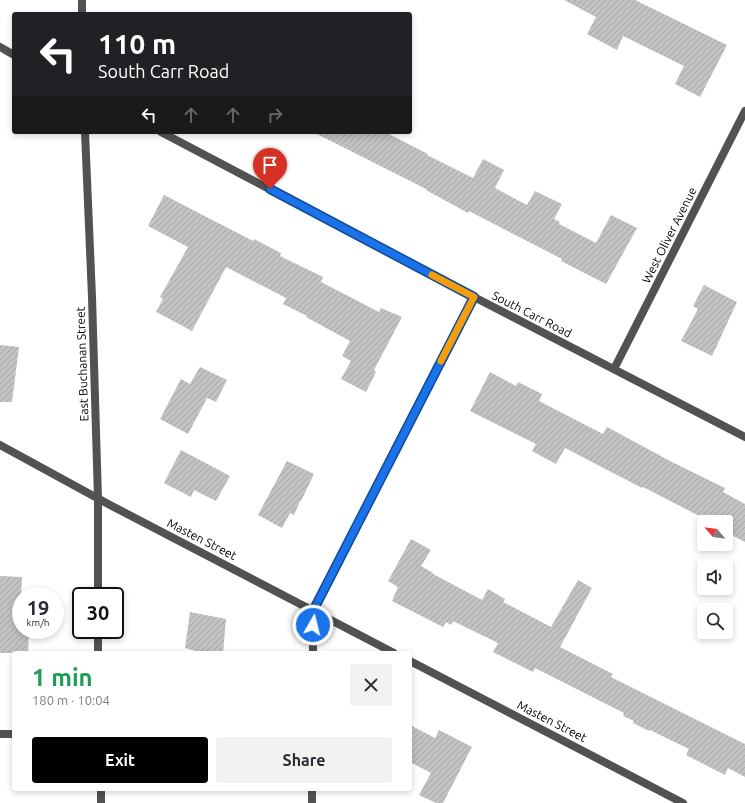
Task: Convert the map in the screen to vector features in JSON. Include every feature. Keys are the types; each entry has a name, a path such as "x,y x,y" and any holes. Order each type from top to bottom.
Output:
{"street":[{"path":"82,0 82,12"},
{"path":"0,47 12,54"},
{"name":"West Oliver Avenue","path":"614,370 745,111"},
{"name":"East Buchanan Street","path":"85,134 98,499 98,587"},
{"name":"South Carr Road","path":"165,134 474,297 745,437"},
{"path":"313,651 313,611 474,297"},
{"name":"Masten Street","path":"0,445 98,499 390,651"},
{"path":"98,639 98,651"},
{"name":"Masten Street","path":"412,662 683,803"},
{"path":"0,734 12,734"},
{"path":"101,791 101,803"},
{"path":"312,791 312,803"}],"building":[{"path":"564,0 635,0 727,45 700,97 675,84 684,66 623,36 617,50 587,34 596,17"},
{"path":"317,134 389,134 473,178 483,159 504,170 495,188 527,205 535,191 562,204 554,219 560,222 559,224 596,243 611,215 637,228 606,284 561,261 562,259 469,211 468,213 426,189"},
{"path":"164,195 253,241 254,239 281,253 280,256 323,277 321,282 379,312 381,308 402,317 374,370 376,372 366,392 341,379 351,361 342,356 350,341 283,304 286,298 226,267 192,331 156,312 163,299 160,297 188,247 148,226"},
{"path":"704,285 737,302 712,356 681,341 698,309 693,306"},
{"path":"0,345 19,347 12,402 0,402"},
{"path":"200,367 227,380 216,402 207,398 188,434 160,419 181,379 190,384"},
{"path":"490,372 516,386 518,382 542,394 539,401 603,434 607,427 672,462 725,488 723,492 745,504 745,542 733,536 733,515 697,515 565,448 556,464 532,451 536,444 470,411"},
{"path":"181,450 230,476 216,501 194,490 191,497 164,483"},
{"path":"287,461 314,474 294,515 290,513 282,528 258,515"},
{"path":"411,539 431,550 421,566 433,574 482,600 488,589 505,599 503,602 551,627 578,580 592,588 560,647 613,674 611,677 745,744 745,777 728,768 725,775 686,755 689,749 633,723 634,721 623,716 624,713 535,668 533,672 493,652 498,643 453,621 451,625 446,622 443,627 392,601 398,587 388,581"},
{"path":"0,576 22,577 21,587 12,587 12,639 29,639 28,651 12,651 12,653 0,653"},
{"path":"190,612 226,619 223,651 196,651 185,648"},
{"path":"412,726 435,738 439,730 472,747 443,803 436,803 419,795 431,773 412,763"}],"slow traffic":[{"path":"432,275 474,297 441,361"}],"route":[{"path":"270,189 474,297 313,611 313,625"}]}
